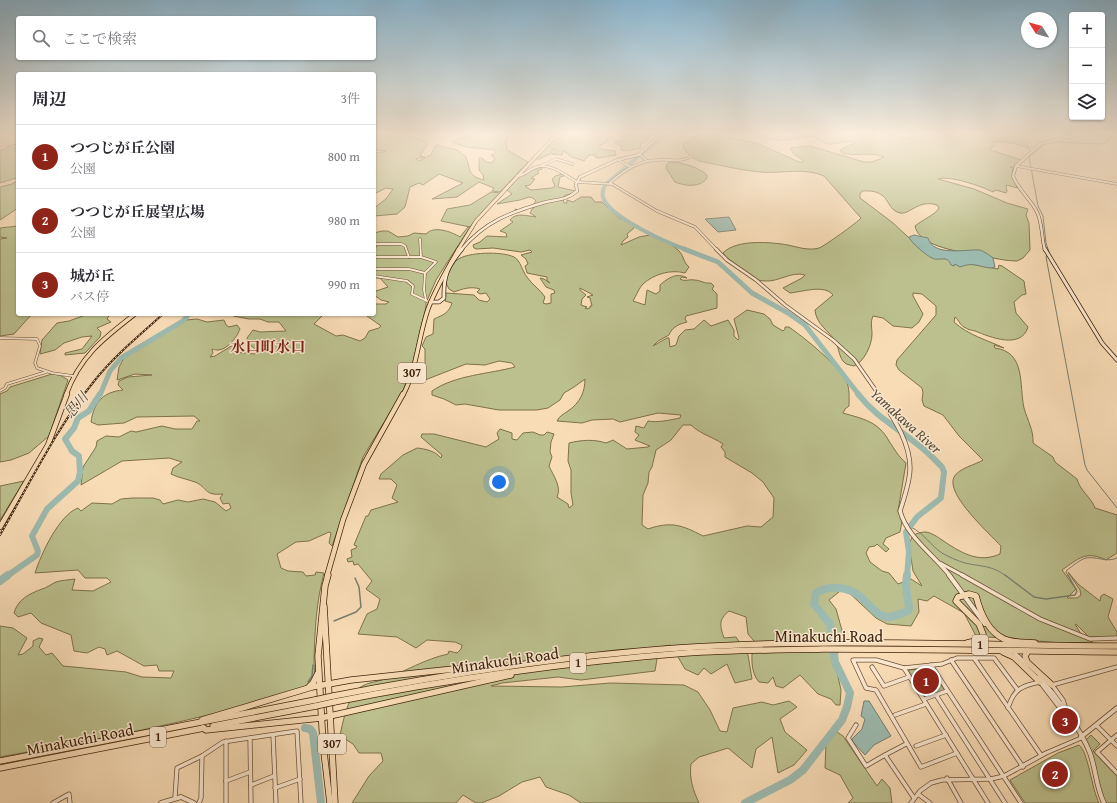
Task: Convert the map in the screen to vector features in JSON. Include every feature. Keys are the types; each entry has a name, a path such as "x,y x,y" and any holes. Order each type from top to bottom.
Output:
{"highway":[{"name":"307","path":"330,803 321,718 318,638 325,586 331,559 358,477 370,451 406,389 416,360 431,302 445,271 476,221 521,171"},
{"path":"0,527 48,445 74,376 84,361 103,339 132,316"},
{"path":"965,645 980,640 983,634 977,621 972,615 960,607 956,602 956,598 969,594 976,596 983,618 990,627 1004,639 1034,642 1038,645"},
{"name":"307","path":"324,601 335,803"},
{"name":"Minakuchi Road","path":"0,768 203,728 436,677 583,656 675,648 764,644 824,646 1117,646"},
{"name":"Minakuchi Road","path":"333,699 520,671 623,658 686,653 824,646"},
{"name":"Minakuchi Road","path":"842,646 1002,651 1117,652"},
{"path":"1002,651 1014,657 1040,682"},
{"path":"1028,651 1025,656 1027,662 1052,685"},
{"name":"1","path":"198,723 210,717 305,690 351,680 500,664 504,667"},
{"name":"1","path":"203,728 206,730 321,718 520,671"},
{"path":"305,690 313,683 319,672"},
{"name":"Minakuchi Road","path":"0,762 198,723 316,703"}],"main road":[{"path":"431,302 437,302 444,298 444,282 456,257 468,242 482,230 500,217 542,204 569,198 577,191 578,179 590,171"},
{"path":"1013,171 1014,179 1036,210 1039,217 1046,253 1102,343 1117,360"},
{"path":"433,297 437,302"}],"street":[{"path":"517,176 521,176 528,171"},
{"path":"558,171 577,182 608,183 623,189 657,211 695,227 727,260 756,280 785,305 833,340 854,359 865,372 899,428 908,451 910,468 900,511 906,526 940,563 985,625 1000,640"},
{"path":"608,183 624,171"},
{"path":"1047,171 1117,184"},
{"path":"420,239 421,257"},
{"path":"376,244 401,244 405,246 410,256"},
{"path":"376,257 410,256 421,257 436,262 425,273 424,290 426,300"},
{"path":"376,269 409,269 425,273"},
{"path":"376,276 407,281 413,286 412,294 431,302"},
{"path":"0,338 37,339 40,345 35,367 46,372 74,376"},
{"path":"0,391 7,384 46,372"},
{"path":"940,563 1040,619 1090,639 1117,638"},
{"path":"1094,639 1098,642"},
{"path":"1015,654 1048,686 1081,737 1090,754 1098,791 1104,803"},
{"path":"957,753 921,768 876,690 866,688 853,660 876,660 904,668 942,664 957,658 994,658 1017,689"},
{"path":"974,658 1041,755"},
{"path":"951,660 1023,767"},
{"path":"930,665 1021,803"},
{"path":"872,667 884,686 910,677"},
{"path":"904,668 988,803"},
{"path":"1066,714 1066,706 1052,685 1115,668 1117,672"},
{"path":"1008,708 1012,694 1017,689 1026,685 1040,682 1066,714"},
{"path":"924,699 947,691"},
{"path":"936,695 1004,803"},
{"path":"895,714 926,704"},
{"path":"912,803 914,798 929,785 946,778 974,780 989,779 1003,776 1023,767 1041,755 1081,737 1097,726 1117,708"},
{"path":"856,725 848,738 866,766 906,744"},
{"path":"1097,726 1117,746"},
{"path":"175,797 177,768 202,756 226,741 297,731 301,803"},
{"path":"273,735 276,803"},
{"path":"916,746 946,735"},
{"path":"1117,735 1097,752 1117,773"},
{"path":"250,738 251,803"},
{"path":"226,741 226,803"},
{"path":"885,755 914,798"},
{"path":"199,803 201,798 202,756"},
{"path":"226,781 250,772"},
{"path":"251,785 274,776"},
{"path":"946,778 962,803"},
{"path":"275,788 300,779"},
{"path":"53,803 69,794 70,803"},
{"path":"918,794 930,803"},
{"path":"161,803 175,797 187,799 194,803"}],"green space":[{"path":"0,171 16,171 16,178 0,183"},
{"path":"376,171 471,171 475,177 484,180 480,171 519,171 500,192 492,191 494,188 479,182 457,197 432,199 463,183 439,174 423,185 419,183 410,187 405,207 397,214 376,216 376,206 386,199 393,189 386,188 376,193"},
{"path":"529,171 537,171 539,173 531,178 535,179 530,185 525,186 531,190 552,188 555,186 552,179 555,176 562,174 564,176 560,177 558,187 575,191 572,194 565,195 563,199 564,203 567,203 567,200 573,202 581,197 591,197 595,202 602,202 618,217 633,225 634,228 627,234 628,237 621,245 639,237 650,235 669,243 681,253 689,267 685,273 668,272 647,280 633,301 645,305 647,290 656,294 660,291 660,285 669,278 676,276 683,276 687,278 682,277 680,279 682,280 696,280 711,283 714,286 712,289 717,294 717,308 686,316 685,319 687,322 676,326 669,335 658,341 653,346 667,338 669,338 670,347 676,345 679,336 685,330 694,329 704,320 711,326 728,320 734,330 734,336 738,340 739,338 734,319 747,310 764,314 770,319 773,325 783,331 785,327 789,327 812,345 835,366 848,386 849,406 843,413 863,419 875,425 885,434 897,453 906,463 898,511 902,521 900,532 886,538 883,544 889,549 886,552 877,544 869,547 866,553 870,562 882,571 889,573 898,584 911,579 922,586 913,571 909,544 913,535 927,532 962,552 984,558 1000,554 1001,546 962,503 953,484 956,474 983,460 959,436 943,415 924,406 922,400 922,388 899,370 896,365 897,360 936,315 936,306 922,294 913,293 913,296 923,314 919,322 912,328 893,326 883,318 873,316 871,323 872,338 869,348 861,361 854,366 846,364 843,361 836,342 820,323 816,315 815,310 833,295 819,289 790,293 783,288 805,275 795,274 770,281 760,280 749,276 723,253 736,245 754,243 781,244 807,249 819,248 861,218 824,176 804,171 1013,171 1012,175 1018,188 1006,185 1006,193 996,190 993,192 973,184 950,178 938,179 974,189 1007,203 1028,209 1026,215 1029,223 1030,250 1023,258 1017,261 954,251 933,244 925,239 918,233 915,226 937,211 939,208 937,205 920,205 907,212 900,213 895,211 883,196 878,193 872,191 862,191 860,198 893,223 921,249 950,260 998,269 999,265 1024,281 1026,294 1022,295 1014,302 1016,313 1028,327 1024,334 1019,338 1004,340 967,329 962,326 955,317 954,322 959,327 971,334 1004,348 994,345 995,348 1005,351 1012,356 1019,371 1024,408 1031,430 1033,443 1053,457 1055,462 1077,479 1078,483 1095,508 1117,515 1117,553 1106,560 1093,556 1082,557 1062,570 1076,589 1067,598 1077,598 1081,595 1080,590 1068,572 1078,584 1100,601 1101,596 1104,594 1113,599 1108,617 1117,632 1117,637 1089,637 1075,624 1081,634 1040,617 1041,621 1093,642 1062,643 976,636 964,613 934,596 927,601 918,599 919,612 911,626 887,624 876,618 844,588 829,600 836,609 843,634 835,663 841,690 840,705 836,705 831,699 818,694 800,675 783,688 776,686 773,677 768,683 759,682 753,668 752,651 754,641 748,634 746,617 729,611 723,617 721,623 724,638 736,637 748,655 752,679 735,683 727,664 711,674 704,668 698,675 685,669 671,645 659,647 655,671 581,680 558,677 502,683 491,686 562,687 610,683 684,685 698,692 710,710 720,731 727,732 733,708 762,702 773,705 789,701 797,707 780,719 785,732 807,750 794,765 778,773 772,737 756,749 752,768 728,748 699,757 691,764 692,784 699,803 581,803 569,795 546,787 540,777 522,782 499,796 481,803 476,803 463,795 456,803 352,803 369,776 383,761 381,753 359,753 353,744 340,736 346,712 354,694 363,685 385,679 423,662 448,654 449,651 457,653 461,649 462,645 455,642 427,640 416,648 397,637 358,634 367,614 377,609 380,599 366,589 372,581 358,564 354,565 353,561 348,562 347,559 352,557 351,550 357,546 354,545 366,516 368,516 371,510 398,502 392,498 397,485 391,479 379,479 381,474 403,455 417,448 430,451 441,458 442,455 421,437 422,434 434,434 486,447 499,439 497,433 500,429 512,433 512,439 517,440 523,433 533,432 544,435 547,432 554,434 551,442 550,452 552,457 549,466 558,485 557,497 568,504 569,508 573,505 571,493 571,470 568,461 569,443 588,440 606,443 613,440 627,449 648,447 650,446 635,440 639,435 635,432 636,426 644,428 648,421 652,422 680,418 681,415 658,413 620,422 613,419 592,420 582,423 557,421 560,416 579,401 583,393 585,379 564,393 560,400 548,408 537,410 499,410 465,404 456,405 432,395 432,391 451,381 515,367 512,363 499,361 485,365 466,364 425,380 425,349 422,346 426,337 433,334 434,319 445,313 451,306 452,303 445,301 446,293 474,295 479,300 487,302 490,299 486,293 480,294 477,292 480,289 477,288 467,288 454,292 449,289 445,281 455,262 468,255 485,253 509,255 514,257 518,261 525,275 545,297 543,303 551,303 551,294 555,293 554,290 546,287 540,278 547,281 547,277 527,273 525,266 528,264 526,259 521,255 532,252 530,250 521,252 493,248 476,249 473,245 480,242 487,236 507,237 506,233 500,231 513,222 510,220 515,216 522,215 536,217 530,213 536,206 516,211 515,209 518,210 533,205 536,201 533,198 529,197 497,204 512,194 506,189 514,181","holes":["580,288 593,295 587,297 590,298 592,306 586,309 585,308 587,307 581,305 582,299 586,295 580,290","683,425 691,425 723,444 721,447 725,452 725,457 752,473 763,482 774,498 773,517 761,527 747,526 703,536 689,529 676,525 663,525 648,529 642,525 643,495 648,483 649,472 652,467 656,450 671,440"]},
{"path":"668,171 703,171 707,175 707,178 704,181 696,185 675,182"},
{"path":"16,182 16,209 0,220 0,187"},
{"path":"491,192 500,193 470,227 441,221 447,209 470,205"},
{"path":"16,226 16,316 30,316 14,334 0,336 0,239 7,238 0,237 0,228"},
{"path":"468,227 470,227 436,280 426,303 413,361 403,391 363,457 332,546 329,543 331,533 329,532 309,541 296,542 277,554 281,568 288,571 303,572 306,576 315,575 316,572 324,573 316,616 314,673 312,681 305,687 208,715 139,731 0,757 0,626 13,628 27,638 18,655 23,654 33,646 33,641 39,638 43,639 39,647 46,655 52,653 63,666 126,672 142,677 171,678 174,671 159,671 157,665 144,666 117,651 107,655 105,649 99,647 87,653 74,651 71,635 41,623 31,613 18,617 14,613 18,604 25,598 56,582 75,579 72,590 93,591 111,582 107,578 85,578 78,570 35,573 46,546 64,518 78,508 81,511 92,503 112,504 121,499 133,498 153,498 160,500 163,504 178,500 188,502 203,499 215,502 226,511 231,508 229,503 223,504 220,498 223,494 212,494 195,482 171,474 173,468 182,462 169,458 122,461 81,485 83,467 96,447 97,441 106,436 119,437 131,431 136,432 162,426 175,429 192,429 197,421 200,421 194,416 137,417 124,423 98,425 91,422 94,409 101,399 110,393 123,390 118,385 119,381 128,377 152,375 135,374 117,380 119,367 125,356 156,336 180,325 186,320 197,319 207,322 224,320 226,325 229,327 237,325 240,329 237,336 228,346 220,350 212,349 213,353 210,357 215,356 233,345 233,352 255,354 259,349 255,349 248,343 247,338 253,330 260,332 286,331 279,322 268,322 260,319 249,319 233,316 322,316 314,324 336,336 343,335 360,341 365,338 369,331 381,326 367,316 376,316 376,304 386,304 389,302 381,300 376,296 376,291 388,287 380,278 376,278 376,232 388,231 398,237 408,236 414,233 426,234 429,231 443,230 460,237"},
{"path":"83,316 109,316 107,319 111,322 97,328 101,332 100,337 85,353 65,355 65,353 82,349 92,336 82,337 64,343 55,350 40,354 42,340 57,323 69,321"},
{"path":"52,374 60,375 68,380 49,436 29,453 11,460 0,462 0,394 7,391 10,387"},
{"path":"24,481 0,520 0,486"},
{"path":"928,668 932,670 944,691 926,697 909,670"},
{"path":"837,732 843,736 877,786 882,779 890,788 892,803 848,803 853,798 840,775 825,768 826,744"},
{"path":"1091,735 1100,744 1093,751 1117,776 1117,803 1106,803 1097,780 1086,740"},
{"path":"1079,745 1085,755 1099,803 1025,803 1010,780 1058,753"}],"water":[{"path":"729,217 736,230 718,232 705,219"},
{"path":"914,235 928,238 931,244 936,248 943,250 980,250 993,258 995,267 988,268 975,265 966,265 960,267 955,264 954,266 951,265 945,259 932,258 926,255 912,242 909,237"},
{"path":"864,701 869,701 891,736 874,745 865,755 852,739 862,729 865,719 861,716"}],"waterway":[{"name":"Yamakawa River","path":"621,171 605,185 603,192 604,201 612,210 632,224 667,242 687,250"},
{"path":"1032,171 1038,206 1043,216 1046,243 1050,255"},
{"name":"Yamakawa River","path":"684,249 718,262 752,293 788,313 805,325 859,395"},
{"path":"1047,255 1046,257 1085,465 1087,470 1117,508"},
{"name":"思川","path":"100,395 110,371 121,358 183,321 187,316"},
{"name":"思川","path":"7,576 37,555 38,551 32,536 47,509 78,481 80,472 79,456 72,451 65,439 74,428 78,418 89,411 100,394"},
{"name":"Yamakawa River","path":"858,394 879,415 927,452 942,467 944,472 941,498 917,517 906,532 909,552 907,576"},
{"path":"911,527 942,553 965,563 991,568 1006,576"},
{"path":"1068,576 1066,572 1067,570 1083,559 1090,558 1109,560 1117,558"},
{"name":"思川","path":"0,581 8,575"},
{"name":"Yamakawa River","path":"745,803 790,780 803,770 842,720 847,707 850,693 835,662 830,624 814,604 816,593 830,588 849,590 856,593 876,612 887,617 908,611 909,608 906,586 907,575"},
{"path":"1005,575 1034,597 1046,599 1075,595 1077,591 1068,575"},
{"path":"334,621 356,612 361,607 359,587 355,578"},
{"path":"308,682 312,676 313,665"},
{"path":"305,728 310,729 313,733 321,803"}],"railway":[{"path":"0,535 44,456 81,398 111,362 161,316"}],"place":[{"name":"つつじが丘公園","path":"926,681"},
{"name":"城が丘","path":"1065,721"},
{"name":"つつじが丘展望広場","path":"1055,774"}],"district":[{"name":"水口町水口","path":"268,347"}]}
